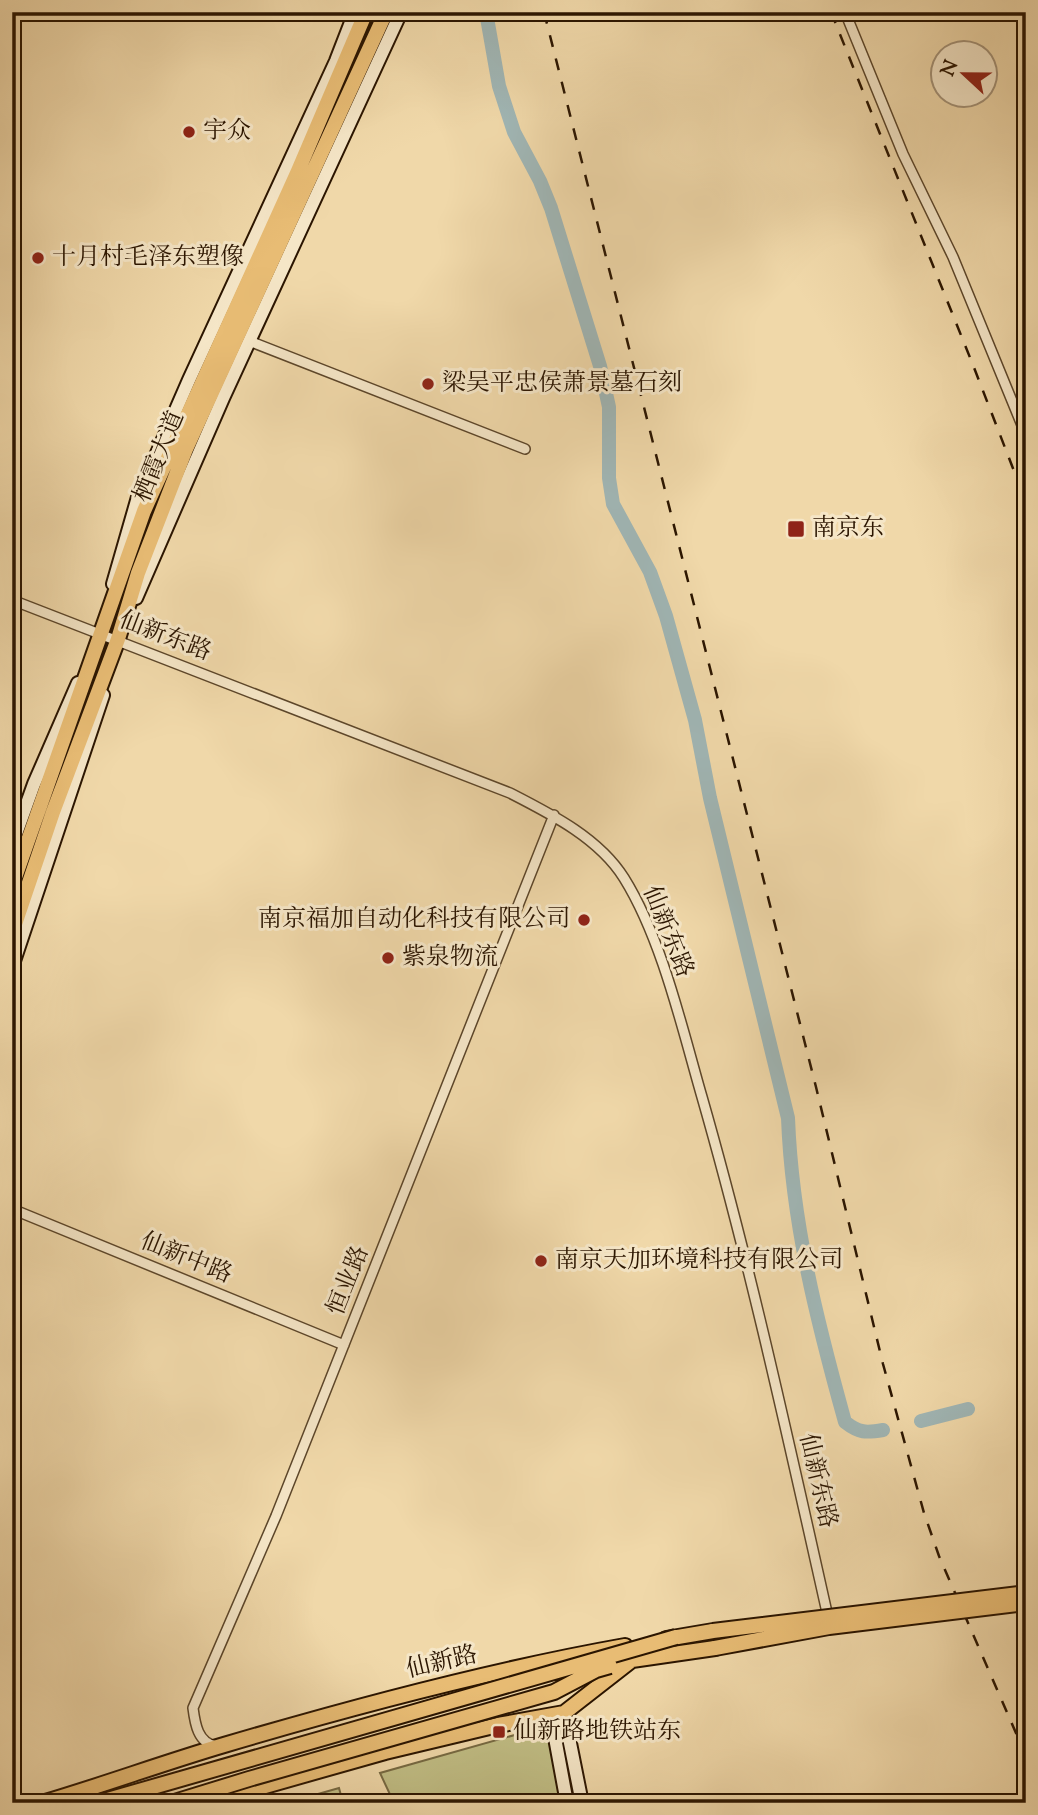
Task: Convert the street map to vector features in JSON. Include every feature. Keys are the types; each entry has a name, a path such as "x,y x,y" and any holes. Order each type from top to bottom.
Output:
{"main road":[{"name":"栖霞大道","path":"12,886 144,511 298,171 366,12"},
{"name":"栖霞大道","path":"12,933 53,812 118,639 138,573 186,449 386,12"},
{"name":"仙新路","path":"43,1803 87,1796 221,1746 407,1694 579,1654 676,1637 1026,1593"},
{"path":"171,1803 554,1692 596,1670 632,1660 829,1627 1026,1603"},
{"name":"仙新路","path":"97,1803 676,1637"},
{"path":"205,1803 385,1752 557,1714 632,1660"},
{"path":"221,1746 245,1787 256,1789"}],"street":[{"path":"12,845 61,720 101,633 121,550 138,497 355,12"},
{"path":"12,967 89,744 118,639 249,341 401,12"},
{"path":"845,12 902,154 953,257 1026,435"},
{"path":"249,341 525,449"},
{"name":"仙新东路","path":"12,600 510,793 554,816 600,850 622,876 647,922 683,1030 714,1137 774,1379 828,1617"},
{"name":"恒业路","path":"221,1746 212,1746 203,1741 197,1730 193,1708 276,1516 554,816"},
{"name":"仙新中路","path":"12,1209 344,1345"},
{"path":"557,1714 567,1803"},
{"path":"557,1714 582,1803"}],"shaded area":[{"path":"536,1729 543,1730 550,1737 559,1796 519,1803 394,1803 380,1773"},
{"path":"339,1788 343,1803 298,1803 297,1800"}],"waterway":[{"path":"486,12 499,86 514,132 551,208 600,366 609,407 609,478 613,504 650,572 666,616 695,720 710,798 788,1118 790,1157 807,1272 845,1422 863,1431 883,1430"},
{"path":"921,1421 968,1409"}],"railway":[{"path":"544,12 816,1087 883,1364 924,1513 939,1556 1026,1756"},
{"path":"831,12 1026,502"}],"place":[{"name":"宇众","path":"189,132"},
{"name":"十月村毛泽东塑像","path":"38,258"},
{"name":"梁吴平忠侯萧景墓石刻","path":"428,384"},
{"name":"南京东","path":"796,529"},
{"name":"南京福加自动化科技有限公司","path":"584,920"},
{"name":"紫泉物流","path":"388,958"},
{"name":"南京天加环境科技有限公司","path":"541,1261"},
{"name":"仙新路地铁站东","path":"499,1732"}]}
